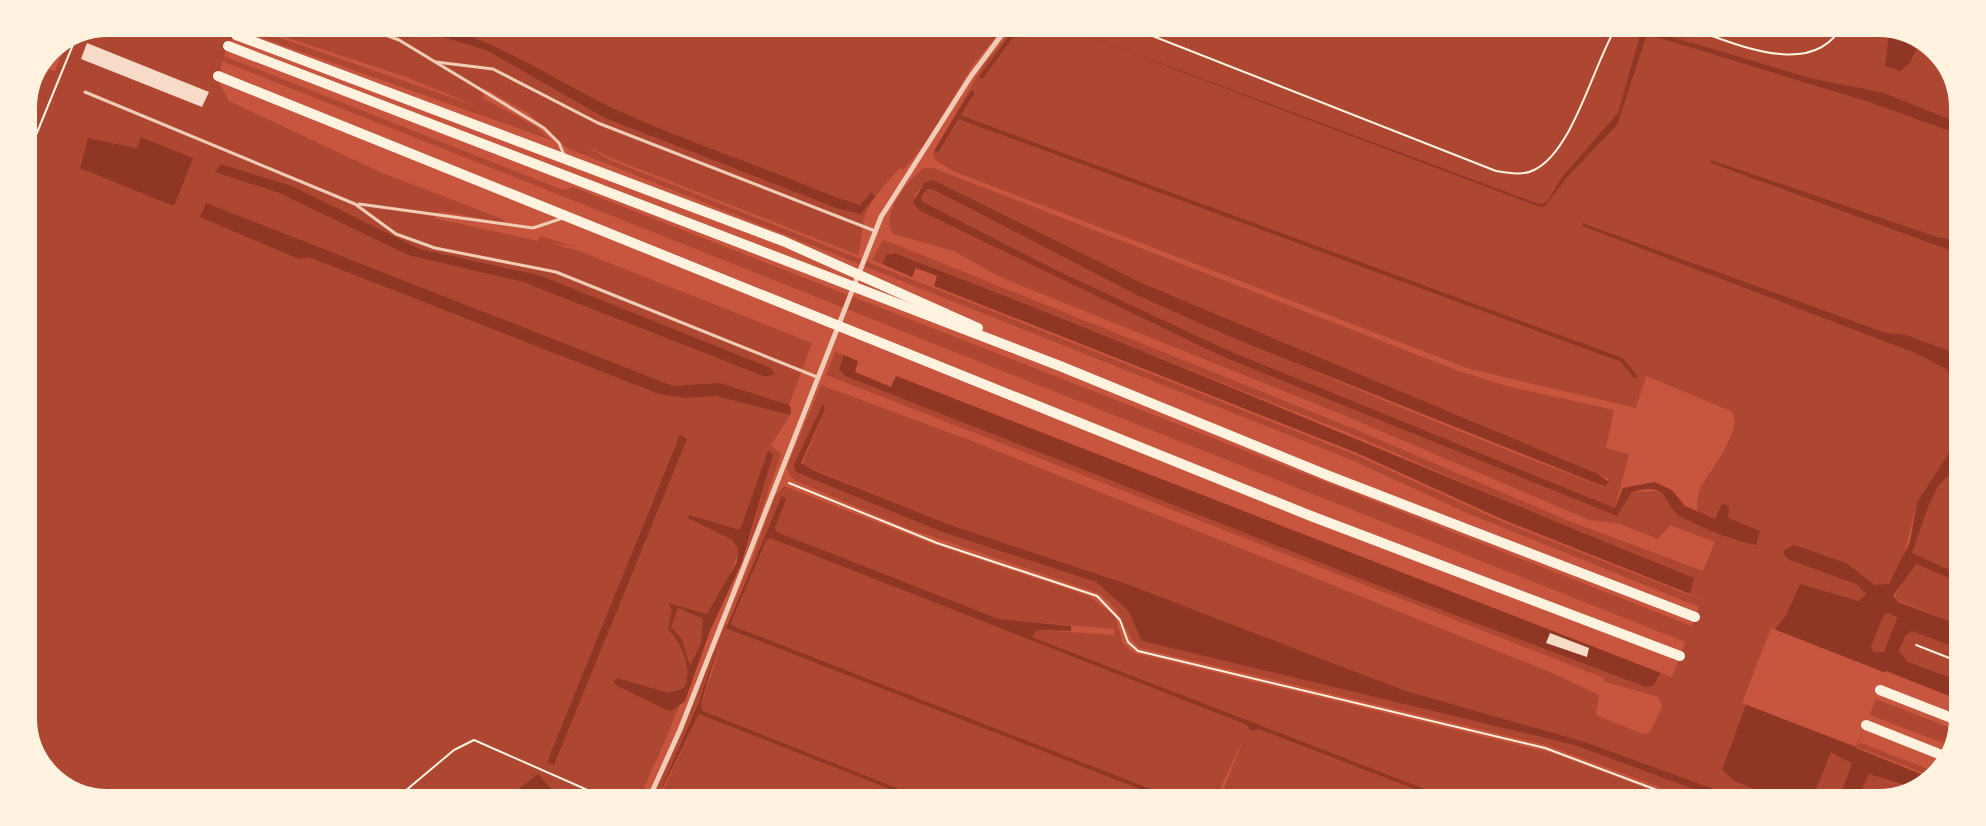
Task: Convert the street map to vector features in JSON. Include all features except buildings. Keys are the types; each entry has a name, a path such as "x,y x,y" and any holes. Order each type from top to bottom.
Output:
{"highway":[{"path":"236,35 886,284 1060,366"},
{"path":"228,46 1060,366 1329,476 1695,617"},
{"path":"218,76 1311,516 1680,656"},
{"path":"1880,690 1954,719"},
{"path":"1866,725 1944,756"}],"street":[{"path":"651,794 745,569 777,478 875,231 899,187 1005,32"}],"lane":[{"path":"378,32 399,40 544,128 559,143 566,160"},
{"path":"436,62 493,69 598,123 875,231"},
{"path":"85,92 355,204 396,234 435,248 556,272 817,377"},
{"path":"355,204 413,209 533,228 568,215"}],"path":[{"path":"1142,32 1439,149 1512,173 1533,171 1562,141 1614,32"},
{"path":"1703,32 1789,58 1811,54 1827,45 1837,32"},
{"path":"32,145 75,40"},
{"path":"777,478 937,543 1097,596 1116,615 1128,642 1138,651 1556,751 1668,794"},
{"path":"1916,645 1954,660"},
{"path":"402,794 454,750 474,740 597,794"}],"shaded area":[{"path":"242,32 231,40 224,56 563,190 573,187 1692,626 1699,607 1467,513 1354,461 567,148 528,113 484,88 483,98 535,126 551,140 246,32 263,32 479,107 406,77 270,32 1000,32 973,65 925,144 903,170 900,167 871,203 864,221 858,255 580,143 610,160 1356,455 1503,522 1702,600 1690,594 1693,578 1567,528 1349,433 891,252 882,264 872,260 883,240 897,245 1352,428 1569,521 1703,571 1715,542 1670,525 1658,539 1620,524 1589,520 1336,412 1000,277 954,251 893,234 890,226 892,208 903,189 924,168 933,168 1459,371 1507,386 1614,410 1606,448 1629,454 1615,508 1225,349 1050,267 923,202 921,197 927,189 932,189 1013,232 1263,349 1603,487 1609,479 1598,474 1144,284 938,183 927,180 915,195 916,209 1221,356 1617,516 1632,492 1657,491 1668,498 1680,516 1755,546 1698,520 1700,489 1734,428 1731,411 1646,376 1636,408 1470,369 953,171 935,160 933,152 983,66 1010,32 1893,33 1916,42 1932,54 1944,70 1953,93 1954,358 1584,223 1582,226 1915,353 1946,369 1954,382 1954,431 1950,451 1917,502 1903,558 1890,582 1879,589 1786,558 1856,584 1866,592 1862,600 1848,601 1800,584 1786,615 1772,633 1722,770 1734,781 1767,794 1728,794 1585,742 1403,690 1127,584 945,523 802,465 825,409 794,464 942,532 1096,582 1128,612 1142,641 1574,745 1707,794 1678,794 1546,745 1140,648 1114,607 1098,593 904,527 796,481 789,475 787,467 821,385 972,441 1550,672 1599,695 1596,715 1643,734 1650,733 1662,706 1658,697 1603,681 1604,678 826,375 835,352 844,355 839,369 845,376 1418,601 1651,687 1661,673 1672,677 1685,642 222,61 219,83 229,101 380,172 505,220 439,211 434,218 538,241 540,236 576,247 550,243 579,251 812,343 789,405 783,403 780,412 790,415 771,445 781,454 743,564 773,455 692,674 641,794 93,793 66,781 51,768 40,752 32,723 32,103 44,68 55,71 65,45 98,33","holes":["142,137 192,158 184,179 89,138 137,148","222,164 292,186 420,249 539,275 771,368 766,377 523,282 408,255 279,193 216,172"]},
{"path":"426,32 457,32 476,39 619,111 835,197 860,205 872,192 875,197 861,214 839,209 605,118 486,50"},
{"path":"1076,32 1539,204 1547,202 1562,177 1618,113 1639,39 1636,32 1656,32 1810,78 1884,93 1954,121 1954,132 1869,102 1647,34 1617,125 1568,176 1545,206 1540,207"},
{"path":"1889,33 1919,44 1910,63 1900,71 1885,66"},
{"path":"141,137 193,158 174,206 80,168 88,138 137,148"},
{"path":"1711,160 1937,237 1954,240 1954,252 1711,163"},
{"path":"221,164 292,186 420,249 539,275 771,368 775,374 766,377 523,282 408,255 279,193 215,172"},
{"path":"933,180 1144,284 1598,474 1609,482 1606,486 1600,485 1231,337 1141,297 932,189 927,189 921,197 923,202 1050,267 1225,349 1615,508 1623,488 1654,482 1672,490 1685,506 1715,519 1722,504 1729,506 1728,518 1760,531 1756,545 1738,541 1683,518 1665,496 1654,489 1632,492 1617,516 1221,356 918,210 913,202 925,182"},
{"path":"206,203 673,386 720,383 789,405 790,415 716,396 685,398 659,394 309,257 299,259 200,217"},
{"path":"1583,223 1886,333 1906,335 1954,353 1954,382 1946,369 1915,353 1582,226"},
{"path":"894,253 1694,578 1690,594 1504,520 1357,453 934,286 937,276 916,268 912,277 882,264 886,255"},
{"path":"844,355 858,361 855,372 891,387 896,376 1661,673 1653,686 1646,687 1418,601 845,376 839,369"},
{"path":"823,404 825,409 801,463 815,471 945,523 1127,584 1403,690 1585,742 1728,794 1707,794 1574,745 1142,641 1128,611 1096,582 942,532 796,472 794,464"},
{"path":"1954,431 1954,470 1939,485 1912,553 1954,572 1954,580 1916,564 1893,596 1898,602 1954,623 1954,647 1912,631 1905,636 1899,651 1907,661 1954,679 1954,698 1886,671 1856,748 1926,776 1909,787 1869,774 1860,794 1841,794 1852,763 1831,753 1814,794 1767,794 1734,781 1722,770 1772,633 1786,615 1800,584 1859,601 1866,594 1856,584 1790,560 1784,555 1784,550 1794,545 1846,563 1875,585 1889,584 1910,542 1917,502 1950,451","holes":["1889,613 1897,618 1884,652 1874,652 1871,647 1884,615"]},
{"path":"680,435 687,439 554,765 547,762"},
{"path":"768,451 773,455 742,562 710,631 685,701 671,711 617,686 614,682 617,678 669,693 684,688 687,665 668,629 672,610 668,603 707,614 737,562 738,548 731,539 688,518 689,515 740,530","holes":["678,608 703,619 701,643 690,666 682,639 671,627"]},
{"path":"1954,464 1954,572 1912,553 1919,528 1938,488"},
{"path":"784,486 935,545 1089,596 1115,616 1123,643 1134,653 1552,753 1661,794 1438,794 1032,637 1038,630 1115,635 1114,629 999,619 777,532 775,529 785,496 782,495 726,624 730,628 1153,794 912,794 703,711 701,704 721,647 659,794 654,794 752,560 775,496"},
{"path":"782,495 786,499 775,528 777,532 999,619 1071,626 1071,631 1038,630 1032,637 1438,794 1428,794 1258,729 1250,731 1247,725 770,538 731,623 733,626 1164,794 1153,794 726,628"},
{"path":"770,538 1247,725 1249,731 1258,729 1428,794 1222,794 1244,737 1218,794 1164,794 733,626 731,624 766,541"},
{"path":"1916,564 1954,580 1954,622 1894,599 1909,569"},
{"path":"1889,612 1897,620 1884,652 1874,652 1871,648 1884,615"},
{"path":"1912,631 1954,647 1954,679 1901,658 1899,651"},
{"path":"718,646 701,704 703,711 912,794 903,794 699,714 659,794 699,701"},
{"path":"1876,699 1953,729 1953,733 1949,745 1870,715"},
{"path":"699,714 903,794 661,794"},
{"path":"1859,743 1864,744 1932,771 1928,775 1857,747"},
{"path":"1829,754 1850,759 1852,764 1841,794 1813,794"},
{"path":"538,774 554,792 552,794 512,794"},
{"path":"1869,774 1907,788 1893,793 1860,794"}],"pier":[{"path":"1771,628 1886,673 1856,747 1742,703"}],"waterway":[{"path":"982,76 1015,32"},
{"path":"937,150 972,93"},
{"path":"959,117 1622,360 1635,376"}]}
